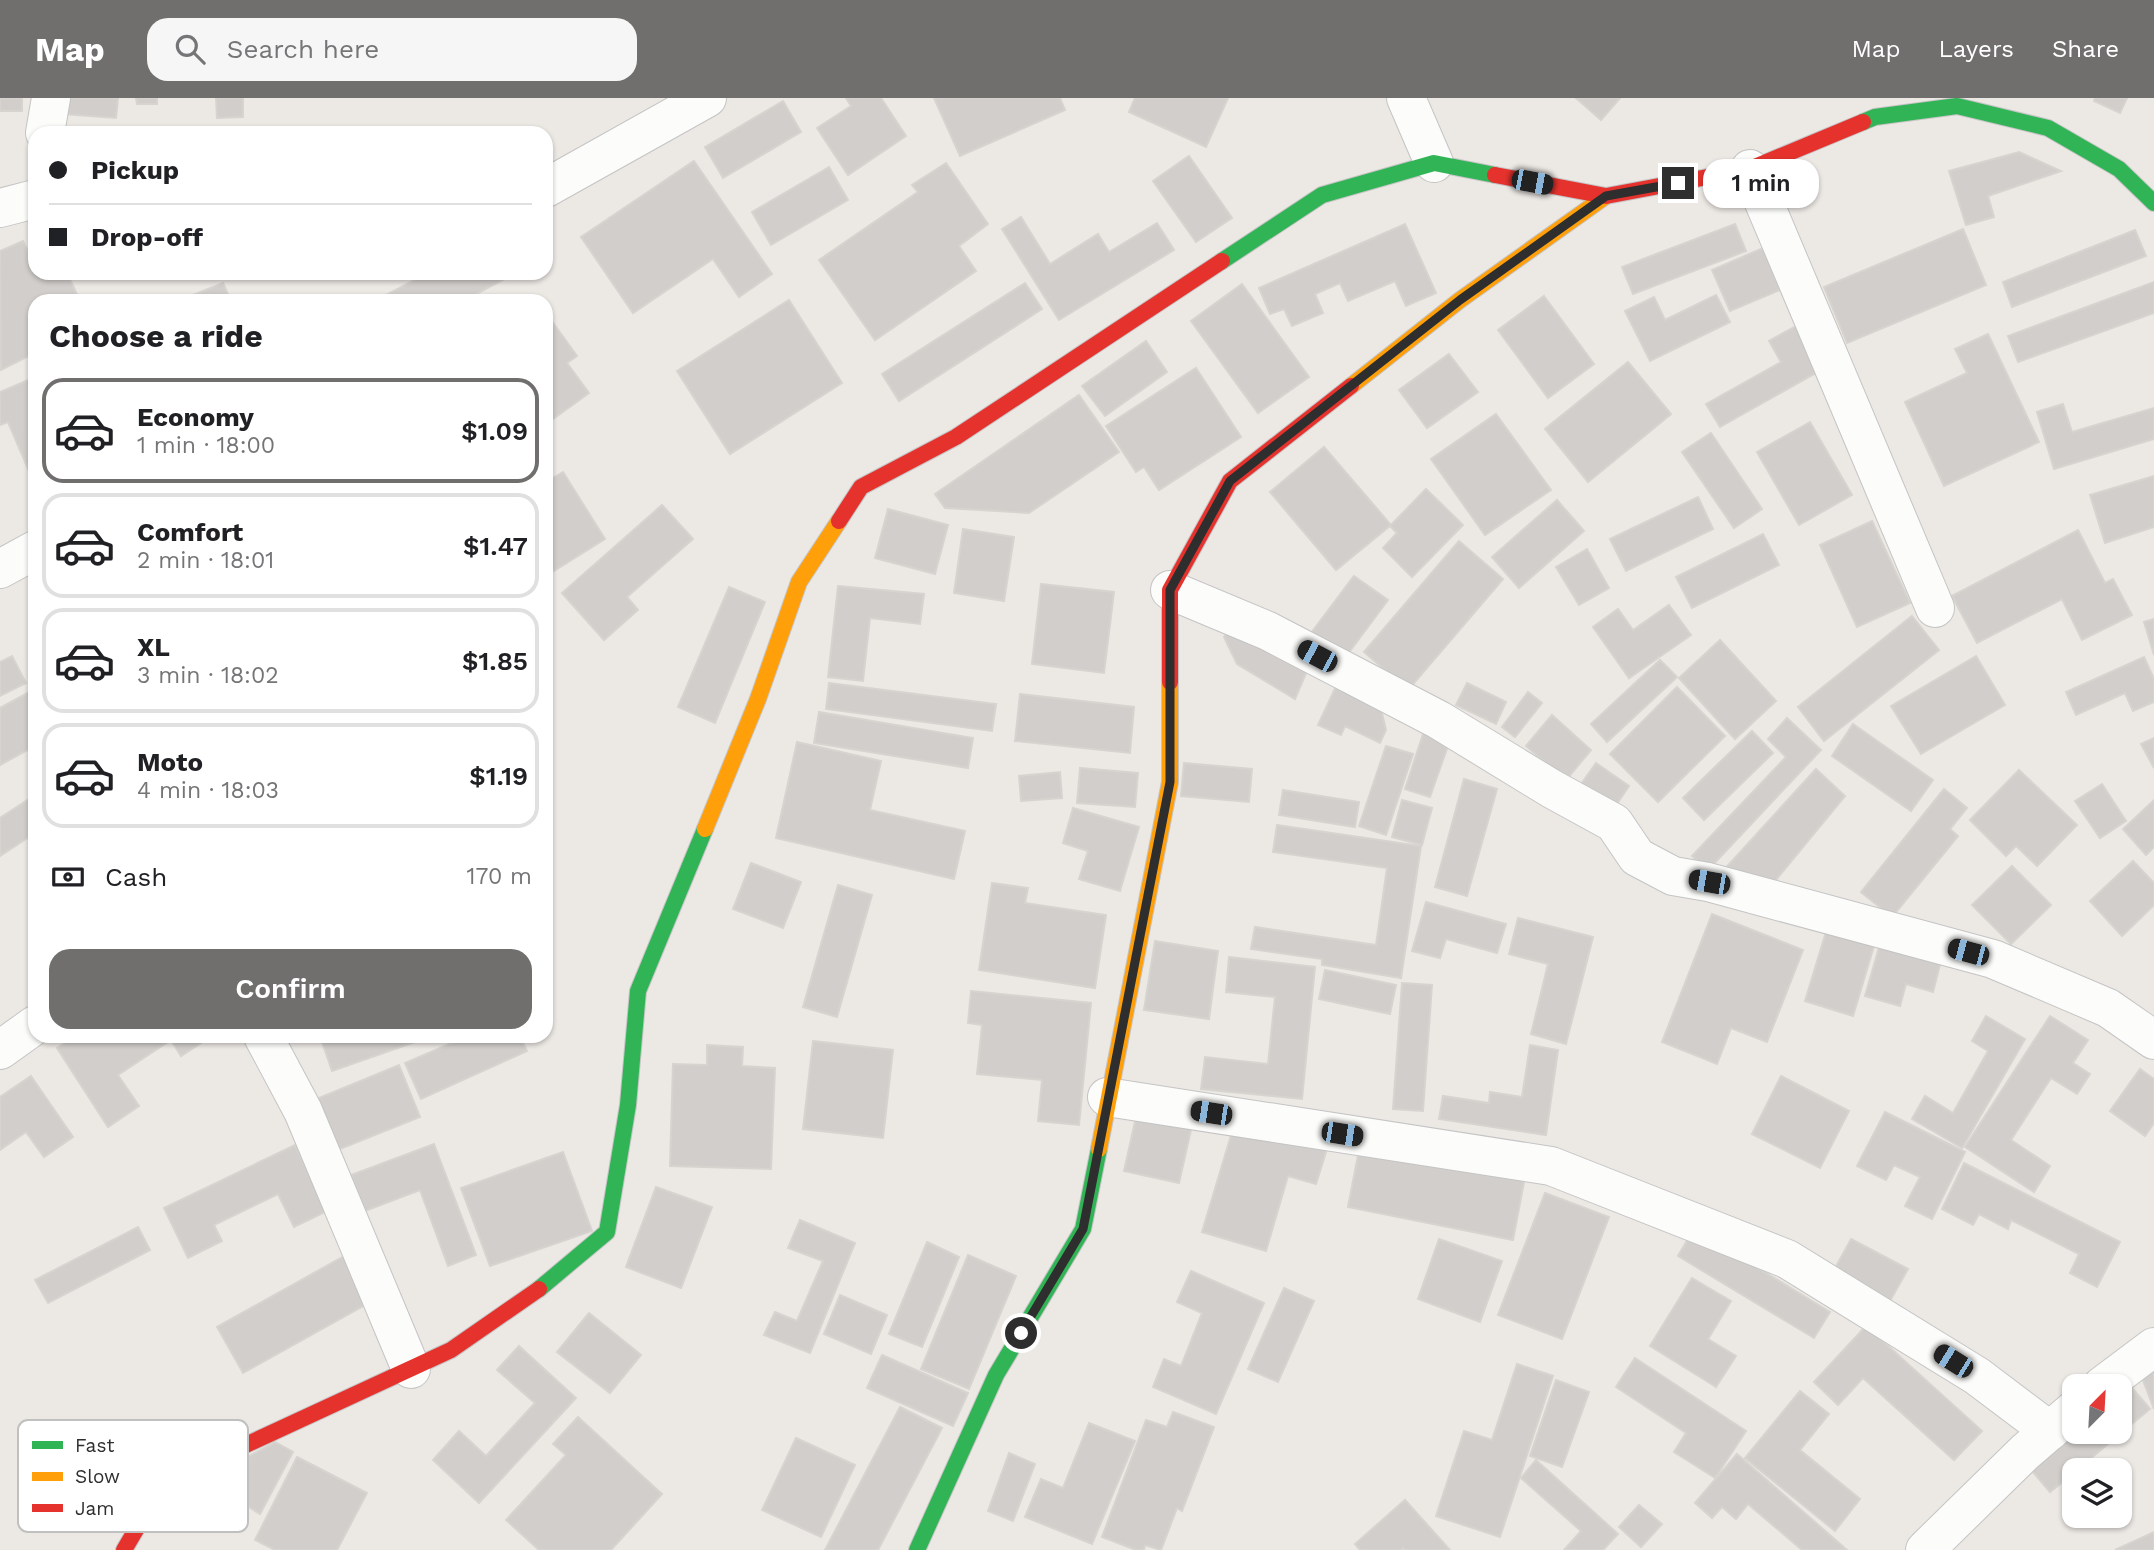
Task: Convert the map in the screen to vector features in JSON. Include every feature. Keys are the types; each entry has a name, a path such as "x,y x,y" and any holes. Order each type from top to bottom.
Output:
{"street":[{"path":"46,126 51,98"},
{"path":"553,184 707,98"},
{"path":"1406,98 1434,163"},
{"path":"248,1444 451,1350 543,1286 607,1232 628,1105 638,991 758,699 799,582 861,487 956,437 1322,195 1434,163 1606,196 1750,169 1875,117 1958,106 2048,128 2119,169 2154,203"},
{"path":"1750,169 1935,608"},
{"path":"917,1550 996,1375 1083,1229 1170,782 1170,590 1230,481 1460,300 1606,196"},
{"path":"0,569 28,554"},
{"path":"1170,590 1268,631 1439,720 1552,789 1614,823 1637,857 1673,876 1709,882 1993,959 2108,1008 2154,1040"},
{"path":"0,1050 28,1030"},
{"path":"266,1043 303,1111 411,1369"},
{"path":"1107,1097 1550,1166 1787,1259 1977,1376 2062,1420 2025,1452 1925,1550"},
{"path":"2118,1374 2154,1347"},
{"path":"124,1550 135,1532"}],"building":[{"path":"0,98 22,98 22,111 0,111"},
{"path":"66,98 118,98 116,118 64,114"},
{"path":"136,98 157,98 157,104 137,104"},
{"path":"216,98 243,98 243,117 217,118"},
{"path":"846,98 881,98 906,136 848,175 817,128 851,106"},
{"path":"934,98 1060,98 1065,110 960,156"},
{"path":"1135,98 1228,98 1206,147 1129,112"},
{"path":"1576,98 1620,98 1601,120"},
{"path":"2095,98 2127,98 2120,113 2094,101"},
{"path":"783,101 801,132 723,178 705,147"},
{"path":"2019,152 2061,171 1988,196 1994,217 1966,225 1949,171"},
{"path":"1189,156 1232,218 1196,242 1153,181"},
{"path":"694,161 772,274 739,297 713,259 633,313 581,237"},
{"path":"946,163 988,224 959,246 976,271 875,340 819,260 918,192 912,185"},
{"path":"829,167 848,200 771,245 752,212"},
{"path":"1021,217 1050,264 1098,234 1109,252 1157,223 1174,250 1059,320 1002,229"},
{"path":"1405,224 1436,293 1406,306 1395,281 1348,301 1340,283 1315,294 1323,313 1292,326 1284,309 1270,314 1259,288"},
{"path":"1735,224 1746,251 1633,294 1622,267"},
{"path":"1963,229 1986,285 1847,343 1824,287"},
{"path":"2135,230 2146,256 2012,307 2003,282"},
{"path":"23,241 28,252 28,280 70,280 77,294 28,294 28,356 1,370 0,251"},
{"path":"1763,248 1780,290 1730,311 1712,270"},
{"path":"415,280 503,280 476,294 388,294"},
{"path":"2154,282 2154,313 2018,362 2008,336"},
{"path":"223,283 228,294 196,294"},
{"path":"1025,283 1042,309 899,401 882,374"},
{"path":"1242,284 1309,377 1258,413 1191,321"},
{"path":"1716,295 1730,322 1650,361 1625,311 1654,297 1665,320"},
{"path":"1544,296 1594,364 1548,398 1498,330"},
{"path":"789,300 842,383 730,454 677,371"},
{"path":"553,323 577,356 567,363 589,393 553,419"},
{"path":"1796,326 1821,370 1720,427 1706,404 1781,362 1769,341"},
{"path":"1988,334 2039,442 1944,486 1905,402 1967,373 1955,349"},
{"path":"1146,341 1167,372 1105,416 1082,386"},
{"path":"1449,354 1478,392 1427,428 1399,390"},
{"path":"1628,362 1671,414 1588,482 1545,429"},
{"path":"1196,368 1241,437 1159,490 1144,467 1136,472 1106,426"},
{"path":"28,380 28,469 8,422 0,425 0,392"},
{"path":"1079,395 1119,452 1029,513 945,508 935,494"},
{"path":"2063,404 2072,432 2154,408 2154,439 2054,469 2037,412"},
{"path":"1496,414 1551,490 1485,535 1431,459"},
{"path":"1810,422 1852,495 1799,525 1757,452"},
{"path":"1711,433 1762,509 1734,528 1682,452"},
{"path":"1324,447 1391,525 1336,570 1270,492"},
{"path":"563,472 605,539 554,571 553,570 553,478"},
{"path":"2154,476 2154,527 2105,543 2090,495"},
{"path":"1426,489 1463,525 1412,577 1383,548 1397,533 1390,526"},
{"path":"1698,497 1713,529 1626,571 1610,539"},
{"path":"1557,500 1584,531 1519,588 1492,557"},
{"path":"662,505 693,539 627,597 638,610 604,640 562,593"},
{"path":"888,509 948,525 935,574 875,558"},
{"path":"1872,521 1910,603 1857,627 1820,545"},
{"path":"963,529 1014,537 1004,601 954,593"},
{"path":"2078,530 2105,583 2113,579 2132,615 2082,640 2062,599 1977,643 1952,596"},
{"path":"1763,534 1779,565 1692,608 1676,577"},
{"path":"1459,541 1503,579 1408,690 1364,652"},
{"path":"1587,549 1609,588 1579,605 1556,567"},
{"path":"1354,576 1388,600 1344,659 1311,633"},
{"path":"1041,584 1114,592 1104,673 1032,664"},
{"path":"838,586 924,594 920,624 870,618 863,681 828,677"},
{"path":"729,587 765,602 715,723 678,707"},
{"path":"1669,605 1691,635 1629,678 1593,627 1618,609 1633,630"},
{"path":"1912,616 1939,650 1824,741 1798,707"},
{"path":"2154,619 2154,655 2144,622"},
{"path":"1233,624 1310,664 1295,699 1237,664 1224,637"},
{"path":"1720,640 1776,701 1735,739 1679,678"},
{"path":"12,656 26,683 0,696 0,662"},
{"path":"1976,656 2005,705 1921,754 1891,706"},
{"path":"2144,657 2154,679 2154,702 2133,711 2125,693 2076,715 2066,692"},
{"path":"1660,660 1677,677 1607,742 1591,724"},
{"path":"1338,682 1379,701 1386,730 1380,743 1345,726 1341,735 1318,725"},
{"path":"829,683 996,704 992,731 826,709"},
{"path":"1467,683 1506,702 1496,724 1456,705"},
{"path":"1677,687 1725,736 1658,802 1610,754"},
{"path":"1528,692 1542,703 1515,737 1502,727"},
{"path":"28,693 28,750 0,765 0,708"},
{"path":"1020,694 1134,707 1130,753 1015,741"},
{"path":"819,712 973,738 968,768 814,743"},
{"path":"1552,715 1591,750 1566,780 1526,746"},
{"path":"1787,718 1821,750 1708,870 1692,856 1786,757 1768,739"},
{"path":"1853,724 1933,780 1911,811 1832,756"},
{"path":"1425,728 1451,737 1430,797 1405,789"},
{"path":"1752,731 1773,753 1704,820 1683,798"},
{"path":"2154,738 2154,768 2141,744"},
{"path":"797,742 881,761 870,810 965,831 954,879 776,838"},
{"path":"1386,746 1413,754 1386,835 1359,826"},
{"path":"1184,763 1252,769 1249,802 1181,796"},
{"path":"1596,763 1629,786 1612,811 1579,787"},
{"path":"1080,768 1138,773 1135,807 1077,803"},
{"path":"1816,769 1845,796 1771,886 1721,873"},
{"path":"2019,770 2077,825 2037,866 2016,846 2006,856 1970,820"},
{"path":"1060,772 1062,798 1021,801 1019,776"},
{"path":"1464,779 1497,789 1467,896 1435,887"},
{"path":"2102,784 2126,821 2100,838 2075,801"},
{"path":"1944,789 1967,808 1950,829 1958,836 1892,917 1861,892"},
{"path":"1283,790 1359,802 1355,827 1279,815"},
{"path":"28,800 28,838 0,856 0,818"},
{"path":"1402,800 1432,808 1422,845 1392,837"},
{"path":"2154,800 2154,847 2146,855 2123,829"},
{"path":"1073,808 1139,827 1120,891 1079,879 1088,851 1063,843"},
{"path":"1277,825 1421,846 1401,978 1322,965 1322,959 1251,949 1255,927 1376,945 1387,868 1273,852"},
{"path":"2133,861 2154,883 2154,905 2122,936 2090,901"},
{"path":"751,863 801,882 783,928 733,909"},
{"path":"2012,866 2051,905 2011,944 1972,905"},
{"path":"992,883 1028,888 1025,903 1106,915 1095,988 979,970"},
{"path":"838,885 872,895 837,1017 803,1007"},
{"path":"1426,902 1506,924 1497,953 1446,939 1440,958 1412,951"},
{"path":"1712,914 1803,950 1767,1042 1731,1028 1717,1064 1662,1042"},
{"path":"1518,918 1593,937 1566,1044 1531,1034 1548,964 1509,954"},
{"path":"1826,932 1874,946 1853,1016 1805,1001"},
{"path":"1155,941 1218,951 1209,1019 1144,1010"},
{"path":"1880,944 1941,961 1933,992 1906,984 1900,1006 1865,996"},
{"path":"1229,957 1315,967 1302,1099 1201,1089 1205,1057 1268,1064 1275,997 1226,992"},
{"path":"1325,970 1396,985 1390,1014 1319,999"},
{"path":"1402,983 1432,985 1423,1111 1393,1109"},
{"path":"971,991 1091,1003 1079,1125 1038,1121 1042,1080 977,1074 982,1025 968,1023"},
{"path":"1986,1016 2025,1039 1962,1148 1912,1119 1925,1096 1953,1113 1988,1051 1972,1041"},
{"path":"2050,1016 2088,1040 2073,1063 2090,1074 2077,1094 2051,1078 2011,1140 2050,1166 2034,1192 1965,1147"},
{"path":"813,1041 893,1050 883,1138 803,1129"},
{"path":"64,1043 166,1043 118,1075 139,1106 108,1127 57,1048"},
{"path":"173,1043 201,1043 181,1056"},
{"path":"322,1043 412,1043 332,1071"},
{"path":"452,1043 523,1043 527,1051 421,1099 405,1063"},
{"path":"707,1045 743,1047 742,1066 775,1068 771,1169 670,1166 673,1064 707,1065"},
{"path":"1530,1045 1558,1050 1546,1135 1439,1119 1443,1096 1489,1103 1490,1092 1522,1097"},
{"path":"399,1065 420,1117 335,1151 314,1100"},
{"path":"2140,1069 2154,1079 2154,1123 2145,1136 2110,1111"},
{"path":"31,1076 73,1137 44,1157 26,1132 0,1150 0,1097"},
{"path":"1781,1076 1849,1111 1820,1168 1752,1134"},
{"path":"1138,1108 1193,1121 1179,1183 1124,1171"},
{"path":"1885,1112 1965,1152 1932,1219 1905,1206 1920,1177 1894,1165 1886,1180 1857,1166"},
{"path":"1235,1122 1327,1149 1316,1184 1288,1176 1266,1251 1202,1232"},
{"path":"434,1144 476,1255 448,1266 420,1190 365,1211 351,1175"},
{"path":"295,1145 327,1211 294,1227 278,1194 214,1225 222,1241 188,1258 164,1208"},
{"path":"1360,1145 1525,1177 1513,1240 1348,1207"},
{"path":"563,1152 592,1231 490,1266 461,1188"},
{"path":"1964,1163 2120,1242 2097,1287 2070,1273 2079,1254 2011,1220 2008,1229 1979,1214 1973,1225 1942,1209"},
{"path":"656,1187 712,1207 681,1288 626,1267"},
{"path":"1545,1193 1609,1217 1562,1339 1498,1315"},
{"path":"800,1220 855,1243 810,1353 764,1335 775,1312 797,1321 823,1261 788,1248"},
{"path":"138,1227 150,1250 48,1303 35,1280"},
{"path":"1694,1229 1830,1312 1814,1338 1678,1256"},
{"path":"1439,1239 1502,1261 1480,1322 1418,1299"},
{"path":"1851,1239 1908,1269 1890,1301 1834,1270"},
{"path":"927,1242 959,1257 922,1347 889,1334"},
{"path":"346,1255 372,1301 243,1373 217,1327"},
{"path":"968,1255 1016,1276 969,1389 921,1369"},
{"path":"1191,1271 1264,1303 1216,1414 1153,1387 1164,1359 1181,1366 1202,1313 1177,1302"},
{"path":"1692,1278 1731,1301 1708,1339 1736,1356 1716,1387 1650,1346"},
{"path":"1284,1288 1314,1301 1278,1382 1248,1369"},
{"path":"840,1295 887,1315 871,1354 824,1334"},
{"path":"589,1313 641,1355 610,1393 557,1352"},
{"path":"1866,1326 1982,1431 1954,1460 1863,1378 1838,1405 1814,1382"},
{"path":"519,1346 576,1398 479,1503 433,1460 459,1431 486,1456 535,1403 497,1370"},
{"path":"882,1355 968,1393 953,1426 867,1388"},
{"path":"1635,1358 1746,1431 1715,1478 1674,1452 1686,1433 1616,1387"},
{"path":"2154,1363 2154,1409 2139,1370"},
{"path":"1517,1364 1553,1376 1500,1537 1436,1516 1464,1431 1492,1440"},
{"path":"1556,1380 1589,1392 1562,1467 1530,1456"},
{"path":"2132,1388 2150,1409 2132,1424"},
{"path":"1800,1391 1829,1414 1800,1450 1860,1499 1835,1531 1745,1458"},
{"path":"900,1407 942,1428 878,1550 825,1550"},
{"path":"1173,1412 1214,1427 1182,1511 1177,1508 1161,1550 1145,1545 1144,1550 1136,1550 1102,1537 1146,1420 1167,1427"},
{"path":"578,1417 662,1494 611,1550 539,1550 506,1520 566,1455 553,1444"},
{"path":"1089,1423 1135,1441 1092,1544 1025,1517 1041,1479 1063,1488"},
{"path":"796,1438 855,1465 821,1537 762,1510"},
{"path":"2062,1440 2062,1444 2108,1444 2091,1458 2062,1458 2062,1482 2050,1492 2027,1465"},
{"path":"275,1442 293,1452 260,1514 248,1506 248,1457"},
{"path":"1009,1453 1035,1464 1013,1521 988,1511"},
{"path":"1737,1454 1847,1550 1802,1550 1748,1504 1736,1519 1722,1507 1712,1518 1695,1503"},
{"path":"297,1457 367,1493 337,1550 275,1550 255,1540"},
{"path":"1536,1460 1618,1534 1603,1550 1564,1550 1581,1531 1521,1478"},
{"path":"1405,1500 1450,1550 1360,1550 1355,1544"},
{"path":"1639,1505 1662,1524 1641,1547 1619,1527"},
{"path":"2154,1532 2154,1550 2115,1550"}],"traffic: fast":[{"path":"1863,122 1875,117 1957,106 2048,128 2119,169 2154,203"},
{"path":"1222,261 1322,195 1434,163 1495,175"},
{"path":"539,1289 607,1232 628,1105 638,991 705,829"},
{"path":"917,1550 996,1375 1083,1229 1099,1149"}],"traffic: slow":[{"path":"1351,386 1460,300 1606,196"},
{"path":"705,829 758,699 799,582 839,521"},
{"path":"1099,1149 1170,782 1170,682"}],"traffic: jam":[{"path":"1495,175 1606,196 1750,169 1863,122"},
{"path":"839,521 861,487 956,437 1222,261"},
{"path":"1170,682 1170,590 1230,481 1351,386"},
{"path":"248,1444 451,1350 539,1289"},
{"path":"124,1550 135,1532"}],"route":[{"path":"1021,1333 1083,1229 1170,782 1170,590 1230,481 1460,300 1606,196 1678,183"}]}
